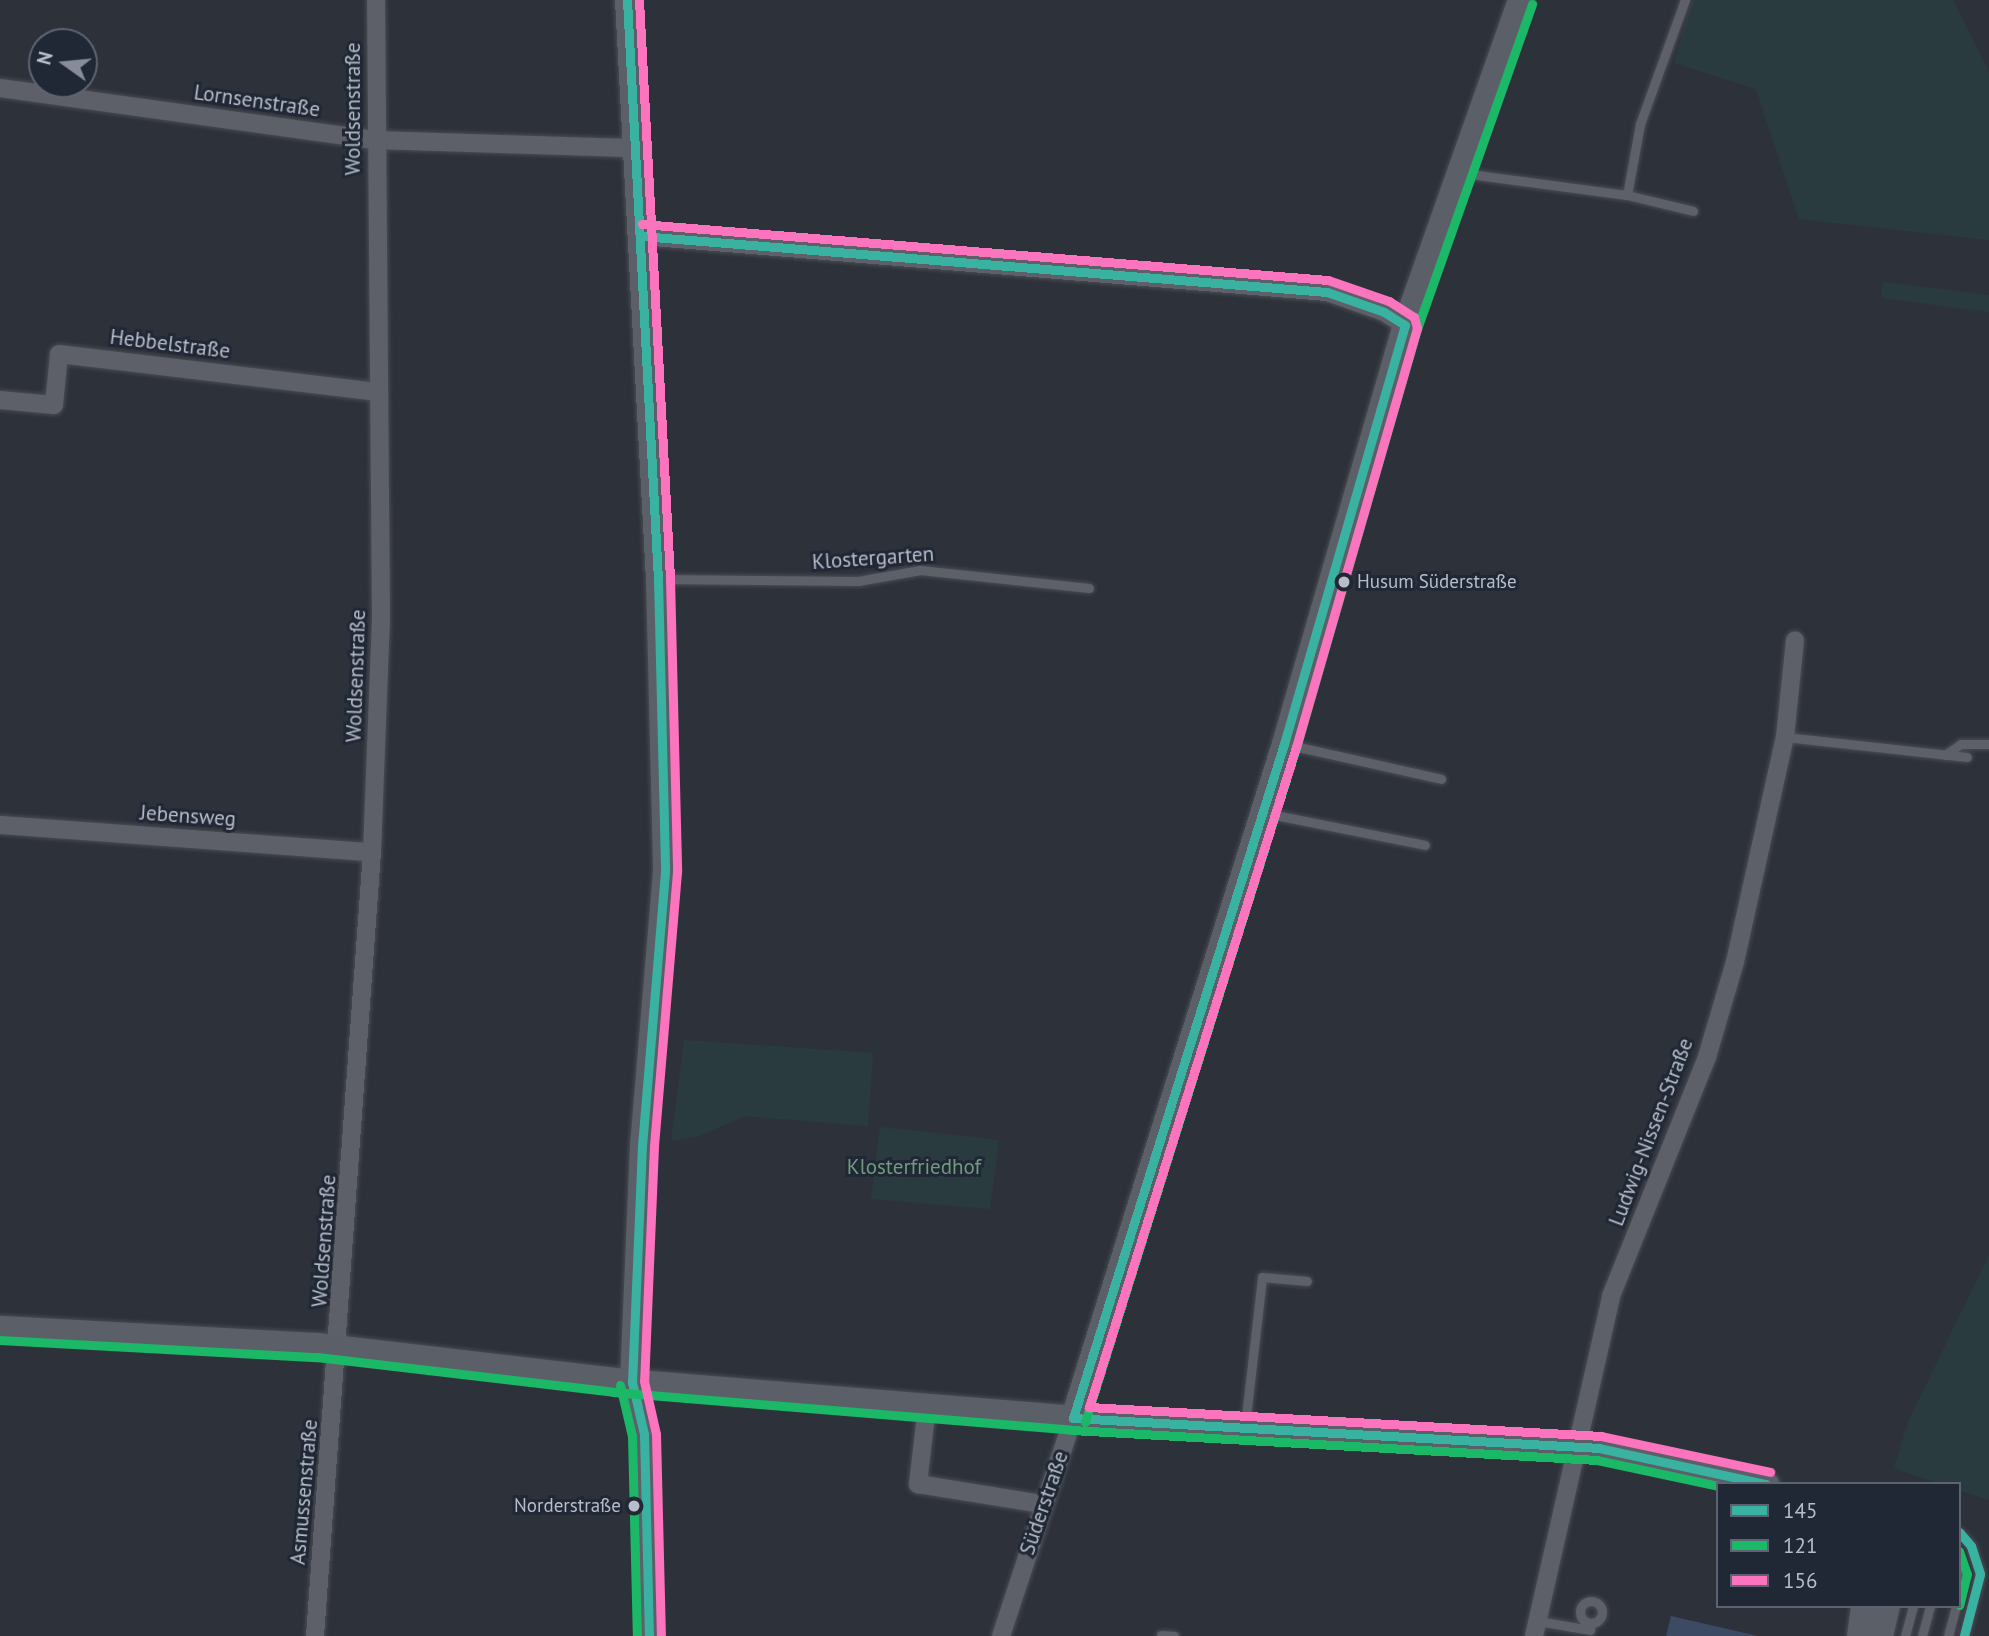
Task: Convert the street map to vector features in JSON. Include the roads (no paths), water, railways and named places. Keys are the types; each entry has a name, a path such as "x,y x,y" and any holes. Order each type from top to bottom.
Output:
{"main road":[{"path":"627,0 657,579 664,872 642,1145 632,1382"},
{"name":"Süderstraße","path":"1073,1418 1284,744 1405,325 1520,0"},
{"path":"0,1328 259,1340 632,1382 927,1407 1619,1452 1758,1482"},
{"path":"1859,1636 1863,1608"},
{"path":"1881,1636 1888,1608"}],"street":[{"name":"Woldsenstraße","path":"339,1351 372,852 381,620 375,140 376,0"},
{"name":"Lornsenstraße","path":"0,88 375,140 635,148"},
{"path":"641,236 1326,292 1384,312 1405,325"},
{"name":"Hebbelstraße","path":"0,400 54,405 59,355 379,392"},
{"name":"Ludwig-Nissen-Straße","path":"1536,1629 1611,1296 1707,1057 1735,962 1785,737 1795,641"},
{"name":"Jebensweg","path":"0,825 372,852"},
{"name":"Asmussenstraße","path":"315,1636 339,1351"},
{"path":"632,1382 644,1434 649,1636"},
{"path":"927,1407 918,1484 1042,1504"},
{"name":"Süderstraße","path":"1001,1636 1042,1504 1073,1418"}],"lane":[{"path":"1626,195 1640,124 1685,0"},
{"path":"1460,173 1626,195 1693,211"},
{"name":"Klostergarten","path":"657,579 858,581 920,569 1089,588"},
{"path":"1785,737 1967,757"},
{"path":"1284,744 1440,779"},
{"path":"1945,755 1961,744 1989,744"},
{"path":"1263,812 1425,845"},
{"path":"1245,1427 1262,1277 1307,1281"},
{"path":"1961,1534 1971,1546 1980,1573 1964,1636"},
{"path":"1905,1636 1912,1608"},
{"path":"1922,1636 1929,1608"},
{"path":"1948,1636 1955,1608"},
{"path":"1536,1629 1590,1630"},
{"path":"1161,1635 1174,1636"}],"water":[{"path":"1671,1616 1758,1636 1666,1636"}],"place":[{"name":"Husum Süderstraße","path":"1344,582"},
{"name":"Norderstraße","path":"634,1506"}],"park label":[{"name":"Klosterfriedhof","path":"914,1167"}]}
